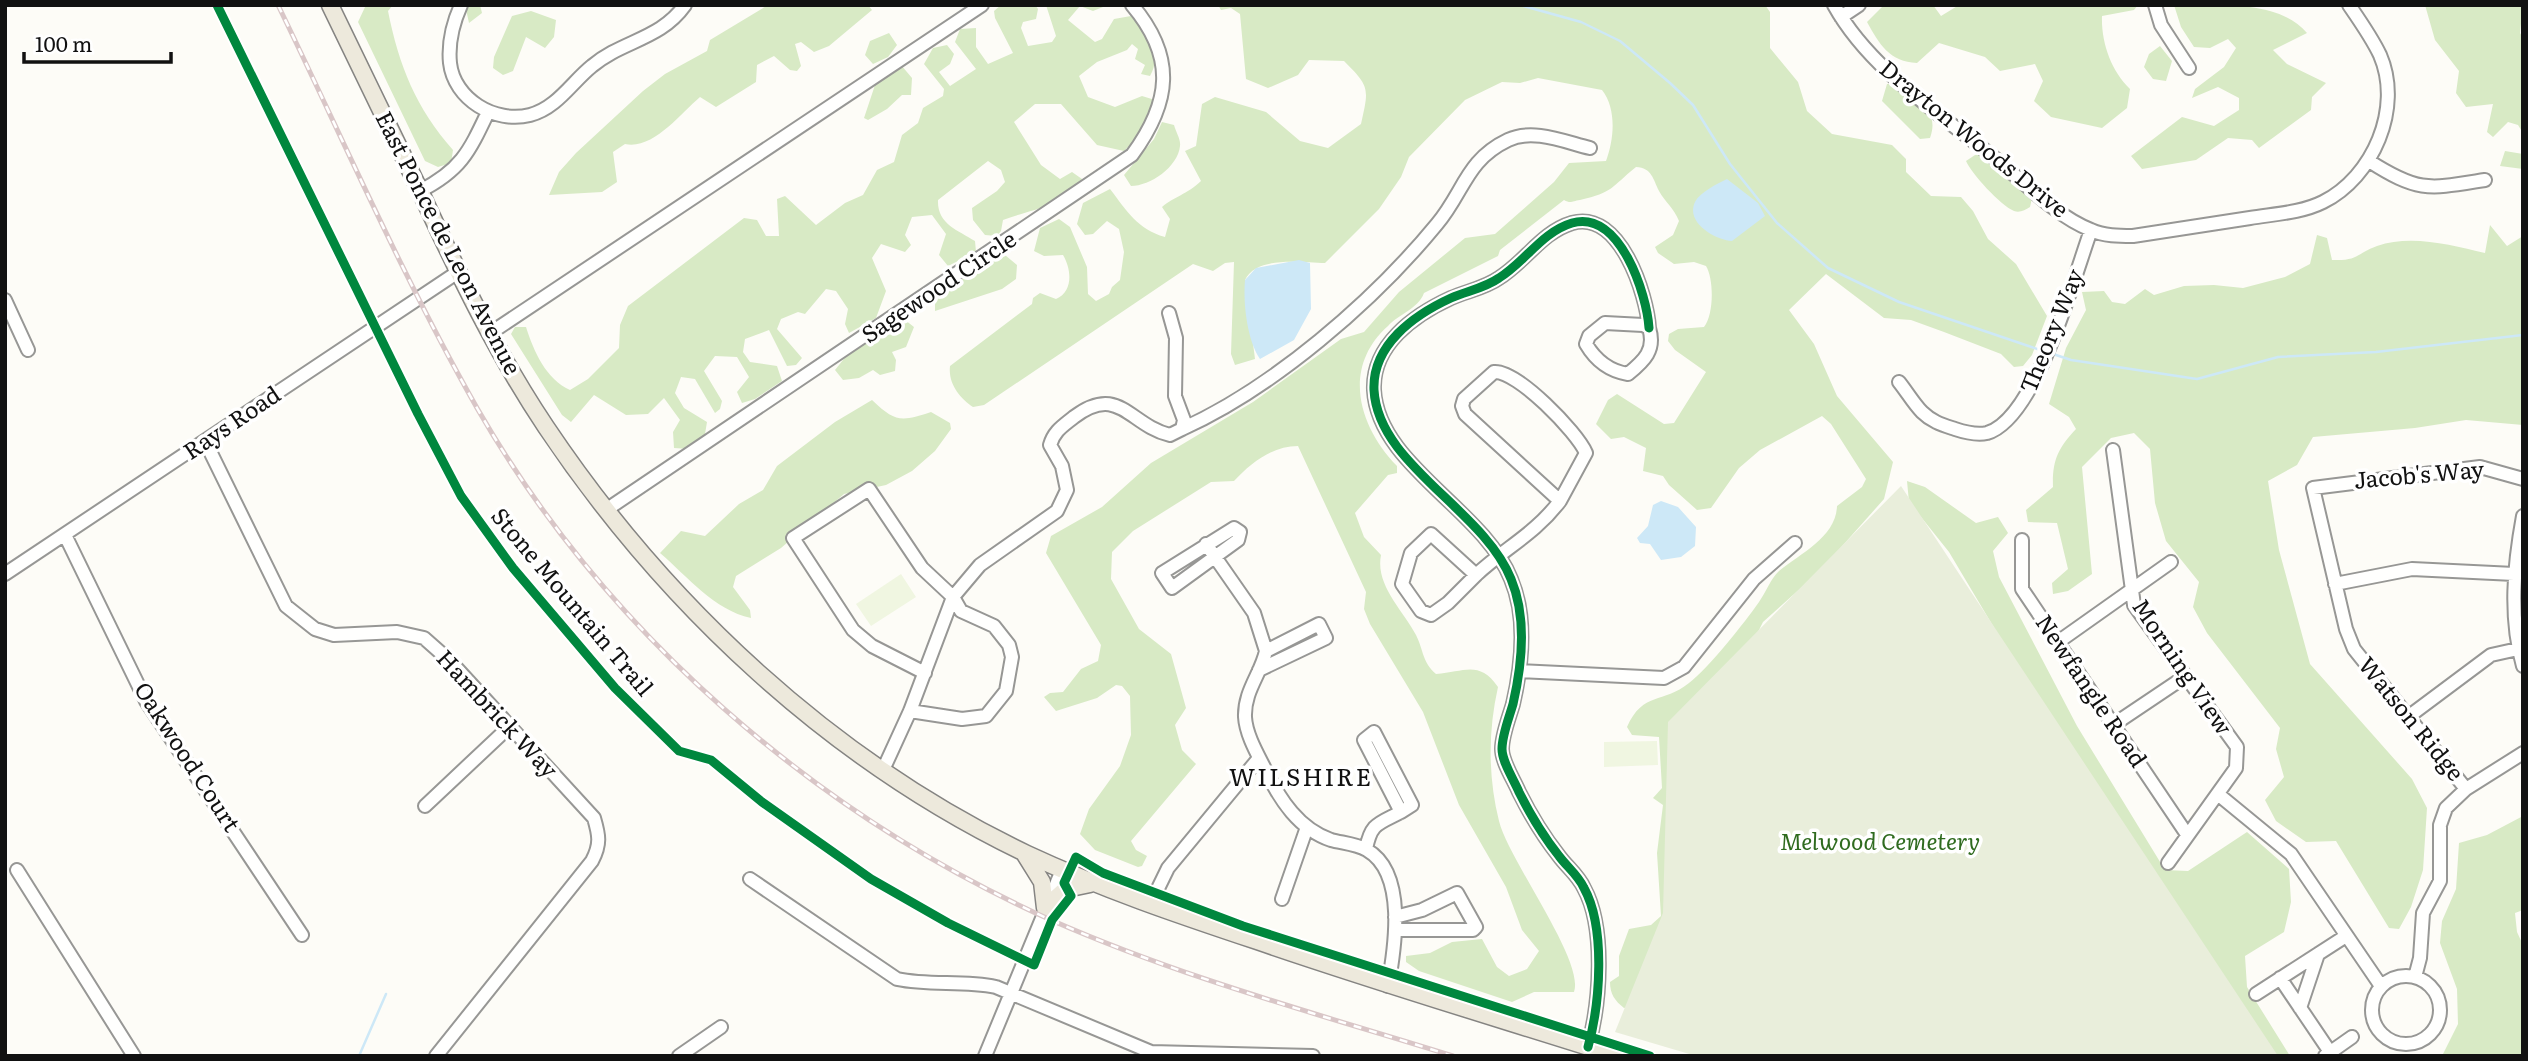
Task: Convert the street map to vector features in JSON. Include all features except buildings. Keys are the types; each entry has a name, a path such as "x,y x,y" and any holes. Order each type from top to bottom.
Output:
{"main road":[{"name":"East Ponce de Leon Avenue","path":"330,5 489,334 546,427 606,510 665,580 733,650 777,689 883,770 952,813 1023,852 1094,884 1388,986 1617,1056"},
{"path":"1023,852 1042,882 1045,908"},
{"path":"1045,908 1066,889 1094,884"}],"street":[{"path":"461,5 450,43 450,64 455,80 471,101 488,112 525,116 553,105 591,66 606,56 668,26 685,5"},
{"path":"489,334 982,5"},
{"name":"Sagewood Circle","path":"606,510 1132,155 1151,129 1160,109 1164,86 1162,62 1156,41 1147,23 1132,5"},
{"path":"1837,11 1859,5"},
{"path":"2155,5 2161,25 2189,68"},
{"name":"Drayton Woods Drive","path":"1837,11 1881,65 2056,209 2091,230 2112,236 2133,236 2294,211 2337,193 2369,160 2383,131 2388,91 2381,57 2349,5"},
{"path":"420,191 454,171 467,156 488,112"},
{"path":"883,770 910,711 953,597 980,565 1056,511 1067,490 1062,466 1050,445 1054,433 1090,405 1107,402 1123,408 1156,432 1170,435 1211,416 1312,346 1338,324 1439,223 1477,160 1509,139 1532,135 1590,148"},
{"path":"2369,160 2411,185 2429,189 2485,180"},
{"path":"1588,1047 1597,1013 1594,911 1579,879 1559,856 1526,806 1501,751 1520,671 1519,604 1511,579 1498,554 1437,487 1402,456 1381,421 1374,390 1378,363 1392,339 1416,318 1451,298 1494,282 1525,259 1547,236 1574,222 1591,223 1618,243 1640,280 1652,338 1650,351 1628,374 1613,372 1594,356 1586,344 1589,336 1605,323 1643,325 1649,328"},
{"name":"Theory Way","path":"1899,382 1922,412 1937,424 1963,432 1987,433 2008,421 2026,400 2091,230"},
{"name":"Rays Road","path":"5,574 458,272"},
{"path":"5,300 28,349"},
{"path":"1169,313 1176,338 1175,396 1184,420 1182,429"},
{"path":"1476,575 1431,534 1411,553 1402,584 1420,611 1431,615 1448,603 1498,554 1535,531 1560,501 1586,453 1580,438 1522,385 1507,373 1494,372 1464,398 1462,406 1465,414 1560,501"},
{"name":"Hambrick Way","path":"205,441 286,606 315,629 334,635 397,632 424,638 450,661 594,818 599,836 598,848 592,860 436,1056"},
{"name":"Morning View","path":"2113,450 2134,605 2238,747 2236,768 2219,795 2186,833 2168,863"},
{"name":"Jacob's Way","path":"2313,488 2480,467 2523,479"},
{"name":"Watson Ridge","path":"2313,488 2346,629 2354,649 2466,789"},
{"path":"910,711 962,719 986,716 1006,691 1012,657 1010,645 994,626 961,611 953,597 922,568 869,489 793,538 853,630 872,646 925,673"},
{"path":"2523,516 2514,574 2518,649 2523,666"},
{"path":"1234,528 1240,532 1238,540 1215,557 1172,588 1162,573 1229,529 1234,528"},
{"name":"Oakwood Court","path":"65,535 146,701 302,935"},
{"name":"Newfangle Road","path":"2022,540 2022,589 2186,833"},
{"path":"1520,671 1664,678 1684,667 1754,579 1796,543"},
{"path":"1206,544 1254,613 1266,651 1246,699 1245,718 1259,758 1281,800 1307,827 1328,839 1366,849 1377,858 1391,886 1395,923 1388,986"},
{"path":"2058,642 2171,562"},
{"path":"2335,584 2412,569 2514,574"},
{"path":"1259,670 1326,638 1319,624 1266,651"},
{"path":"2409,717 2491,656 2518,649"},
{"path":"2113,725 2186,676"},
{"path":"425,806 510,726"},
{"path":"1366,849 1369,831 1374,826 1401,812 1412,806 1374,732 1364,740 1401,812"},
{"path":"2415,977 2420,958 2423,913 2440,881 2442,816 2466,789 2523,752"},
{"path":"1150,905 1168,868 1259,758"},
{"path":"2219,795 2291,854 2381,986"},
{"path":"1282,899 1307,827"},
{"path":"17,870 134,1056"},
{"path":"985,1056 1062,870"},
{"path":"750,879 897,979 921,984 971,982 1010,993 1151,1054 1313,1056"},
{"path":"1457,893 1476,927 1473,930 1395,923 1457,893"},
{"path":"2256,994 2346,936"},
{"path":"2300,1008 2318,954"},
{"path":"2397,977 2415,977 2434,990 2440,1012 2432,1032 2415,1050 2391,1041 2376,1026 2372,1005 2381,986 2397,977"},
{"path":"2280,978 2327,1054 2352,1037"},
{"path":"680,1056 721,1027"}],"green space":[{"path":"366,5 393,5 388,11 404,68 419,102 453,150 451,163 438,167 425,161 358,22"},
{"path":"465,5 480,5 482,13 469,23"},
{"path":"768,5 868,5 872,10 829,46 814,52 801,42 795,44 801,66 797,71 790,70 774,56 757,65 756,82 716,107 700,97 656,136 646,142 625,144 613,152 617,182 602,192 549,195 559,172 576,153 643,91 665,74 707,51 710,40"},
{"path":"1001,5 1035,5 1038,9 1036,19 1023,22 1021,28 1028,46 1052,42 1056,36 1046,5 1108,5 1093,11 1080,6 1068,20 1095,42 1102,39 1114,19 1131,16 1137,22 1154,52 1154,68 1150,76 1141,74 1145,65 1135,59 1138,49 1132,44 1127,50 1097,62 1079,76 1088,97 1115,107 1142,96 1155,100 1141,134 1124,151 1097,145 1061,104 1035,104 1014,122 1041,165 1060,179 1072,172 1082,179 1076,188 1047,206 1003,220 997,236 985,235 973,220 972,208 997,191 1005,182 1001,170 988,161 938,200 945,221 975,241 976,252 948,266 939,255 946,234 932,215 912,217 905,235 911,245 905,252 881,244 872,258 886,291 876,318 849,333 845,324 848,309 836,291 826,289 805,314 798,312 781,319 777,329 802,358 796,365 787,366 769,330 745,339 743,352 750,362 777,366 782,381 755,399 742,403 737,392 749,377 737,357 715,356 704,371 722,401 720,409 715,413 695,379 681,377 675,393 684,408 707,422 705,434 689,449 674,448 673,432 680,420 664,398 648,414 626,415 594,395 571,422 562,415 511,334 515,327 526,327 542,364 562,385 570,390 588,379 619,348 620,325 628,306 744,218 757,220 766,236 779,236 777,199 785,196 816,225 845,203 863,195 877,170 894,162 902,135 918,123 923,108 943,96 944,89 924,64 933,48 947,45 954,54 950,64 939,72 950,86 976,69 955,42 960,29 976,28 976,47 988,64 1013,53 995,18 994,11"},
{"path":"1218,5 1765,5 1770,12 1770,48 1798,82 1807,111 1832,134 1892,145 1906,159 1906,172 1931,196 1961,197 1973,211 1988,239 2016,264 2047,316 2032,355 2023,366 2014,367 2001,354 1944,332 1911,320 1884,318 1826,274 1789,310 1814,344 1837,396 1893,462 1884,499 1821,570 1763,622 1748,652 1682,899 1635,1005 1624,1008 1612,994 1610,982 1619,976 1619,956 1629,929 1651,925 1661,916 1657,853 1663,805 1653,798 1662,788 1659,737 1632,735 1627,727 1640,708 1680,689 1706,667 1753,611 1776,574 1824,535 1831,527 1837,506 1862,487 1866,479 1831,424 1822,416 1760,450 1739,468 1711,508 1697,510 1669,485 1663,476 1643,471 1646,448 1624,437 1611,439 1596,424 1608,400 1617,394 1664,424 1674,423 1706,372 1675,350 1668,341 1669,334 1678,329 1704,327 1710,314 1712,297 1709,272 1706,266 1694,262 1674,264 1658,253 1655,247 1673,235 1679,221 1646,169 1636,167 1611,188 1599,194 1572,202 1564,200 1500,250 1498,256 1424,293 1413,307 1392,322 1373,342 1364,360 1360,378 1365,416 1373,434 1397,466 1397,473 1388,475 1355,513 1364,537 1381,555 1380,566 1386,587 1416,635 1431,670 1436,674 1478,670 1498,687 1492,720 1491,754 1499,821 1516,860 1558,935 1574,977 1574,992 1534,992 1512,1002 1419,971 1406,962 1406,956 1430,953 1452,942 1482,939 1497,967 1509,976 1527,969 1539,951 1522,930 1506,887 1459,805 1423,712 1370,624 1364,609 1366,592 1298,446 1271,452 1234,481 1211,482 1133,531 1112,552 1111,579 1139,629 1171,654 1186,708 1175,725 1182,750 1196,764 1131,841 1136,850 1147,856 1142,866 1138,867 1095,850 1080,834 1089,809 1120,766 1131,735 1130,696 1122,686 1116,685 1097,698 1056,711 1044,697 1050,693 1063,692 1081,669 1098,661 1101,645 1046,553 1051,536 1102,507 1151,463 1253,402 1341,339 1364,332 1399,292 1465,238 1495,234 1554,182 1569,163 1606,161 1611,144 1612,115 1602,90 1538,78 1520,83 1502,82 1465,100 1409,157 1401,177 1379,209 1325,263 1281,262 1259,267 1251,272 1245,280 1255,359 1235,365 1231,354 1234,262 1225,263 1213,271 1193,264 984,405 973,407 956,390 951,379 950,366 1032,304 1033,298 1040,293 1056,299 1062,296 1068,286 1068,267 1063,255 1044,256 1034,251 1040,228 1059,219 1070,227 1087,267 1088,294 1096,301 1109,294 1120,280 1124,252 1119,229 1107,221 1093,234 1085,235 1077,224 1083,203 1110,189 1140,224 1165,237 1170,219 1162,207 1201,181 1185,151 1196,146 1202,104 1215,97 1266,112 1300,141 1328,148 1361,124 1365,89 1359,77 1344,61 1309,60 1298,75 1268,88 1246,79 1240,14 1231,8 1221,10"},
{"path":"1884,5 1933,5 1941,16 1959,5 2138,5 2134,10 2102,16 2108,55 2117,74 2130,89 2127,108 2102,128 2051,117 2034,101 2043,81 2035,64 2000,71 1985,57 1939,43 1917,63 1899,59 1886,50 1867,22"},
{"path":"2174,5 2247,7 2281,15 2295,22 2307,33 2273,50 2287,64 2326,83 2312,97 2311,110 2259,148 2252,140 2228,138 2196,160 2142,169 2131,156 2182,117 2214,126 2239,110 2239,98 2218,87 2192,98 2195,89 2224,67 2236,48 2228,39 2210,48 2194,47 2181,27"},
{"path":"2425,5 2523,5 2520,33 2523,38 2523,133 2518,125 2508,122 2493,137 2487,132 2493,104 2466,107 2456,93 2459,71 2435,40"},
{"path":"531,11 556,20 554,37 545,48 526,37 513,71 503,75 493,68 494,57 512,16"},
{"path":"889,33 897,45 888,57 873,64 865,55 870,41"},
{"path":"2160,46 2172,61 2166,81 2153,79 2144,67 2149,54"},
{"path":"901,65 912,78 911,95 902,95 887,109 868,120 864,118 875,85"},
{"path":"1887,84 1899,84 1930,113 1930,138 1920,139 1882,101"},
{"path":"1162,122 1174,125 1180,141 1178,154 1162,174 1146,183 1131,186 1124,175 1154,139"},
{"path":"2505,151 2523,154 2523,169 2500,166"},
{"path":"1978,153 2032,198 2030,207 2014,211 1987,189 1966,161"},
{"path":"2490,225 2507,246 2523,236 2523,425 2466,420 2415,428 2313,437 2297,465 2268,481 2279,550 2310,664 2412,779 2427,808 2423,870 2411,907 2399,929 2389,928 2336,841 2306,842 2276,821 2265,800 2284,777 2276,749 2280,728 2207,633 2193,607 2199,582 2166,541 2155,503 2150,449 2134,433 2111,438 2082,467 2092,574 2068,591 2053,594 2052,583 2068,569 2057,523 2028,522 2026,510 2053,487 2057,455 2076,429 2069,417 2049,404 2066,348 2086,310 2082,292 2104,291 2112,302 2125,304 2145,289 2154,295 2184,286 2243,288 2285,277 2310,264 2317,235 2327,238 2332,260 2352,258 2377,246 2403,241 2431,242 2485,253"},
{"path":"1005,255 1017,265 1016,279 1002,289 935,311 935,298 984,263"},
{"path":"905,320 914,327 906,347 892,352 896,360 895,371 880,375 873,370 859,378 843,380 835,370 847,355"},
{"path":"872,400 887,413 899,418 931,412 950,423 951,429 935,451 912,471 886,485 844,494 781,548 736,576 733,587 750,610 751,618 713,600 660,553 681,531 705,536 739,504 763,490 777,466 835,422"},
{"path":"1907,481 1925,487 1976,523 1998,517 2008,533 1993,551 1999,577 2077,726 2165,870 2188,871 2247,832 2289,869 2291,902 2284,932 2245,956 2247,987 2290,1056 2272,1056 2059,737 1949,552 1909,502"},
{"name":"Melwood Cemetery","path":"1901,486 2278,1056 1696,1056 1615,1032 1663,913 1668,722"},
{"path":"901,574 916,597 871,626 856,604"},
{"path":"1657,741 1658,765 1604,767 1604,742"},
{"path":"2523,816 2523,910 2515,913 2517,932 2523,945 2523,1056 2442,1056 2458,1024 2457,989 2440,943 2442,921 2456,889 2459,843 2487,835"}],"water":[{"path":"1727,179 1758,203 1765,216 1732,241 1704,229 1694,217 1693,210 1701,195"},
{"path":"1299,260 1310,263 1311,309 1294,340 1260,359 1247,321 1245,280 1256,268"},
{"path":"1661,501 1678,507 1696,527 1695,546 1681,557 1661,560 1650,544 1640,543 1637,538 1648,526 1653,505"}],"waterway":[{"path":"1520,5 1581,22 1620,41 1670,83 1693,105 1730,164 1777,223 1828,268 1899,302 2043,351"},
{"path":"2050,353 2071,360 2197,379 2278,357 2376,352 2523,335"},
{"path":"359,1056 386,994"}],"railway":[{"path":"278,5 374,208 477,408 529,490 588,568 653,641 724,709 800,771 880,827 964,877 1051,920 1199,977 1453,1056"}],"cycle path":[{"name":"Stone Mountain Trail","path":"217,5 461,496 513,568 615,688 679,751 711,760 762,802 871,879 948,923 1034,965 1052,920 1071,896 1064,883 1076,857 1103,873 1243,926 1650,1056"},
{"path":"1588,1047 1596,1010 1599,966 1596,924 1591,905 1579,879 1553,849 1523,800 1502,749 1521,657 1521,625 1516,594 1497,554 1478,530 1412,464 1393,441 1380,417 1374,390 1375,374 1388,346 1423,313 1451,298 1494,281 1552,233 1572,223 1589,222 1604,229 1617,241 1628,258 1643,296 1649,328"}],"district":[{"name":"WILSHIRE","path":"1301,778"}]}
